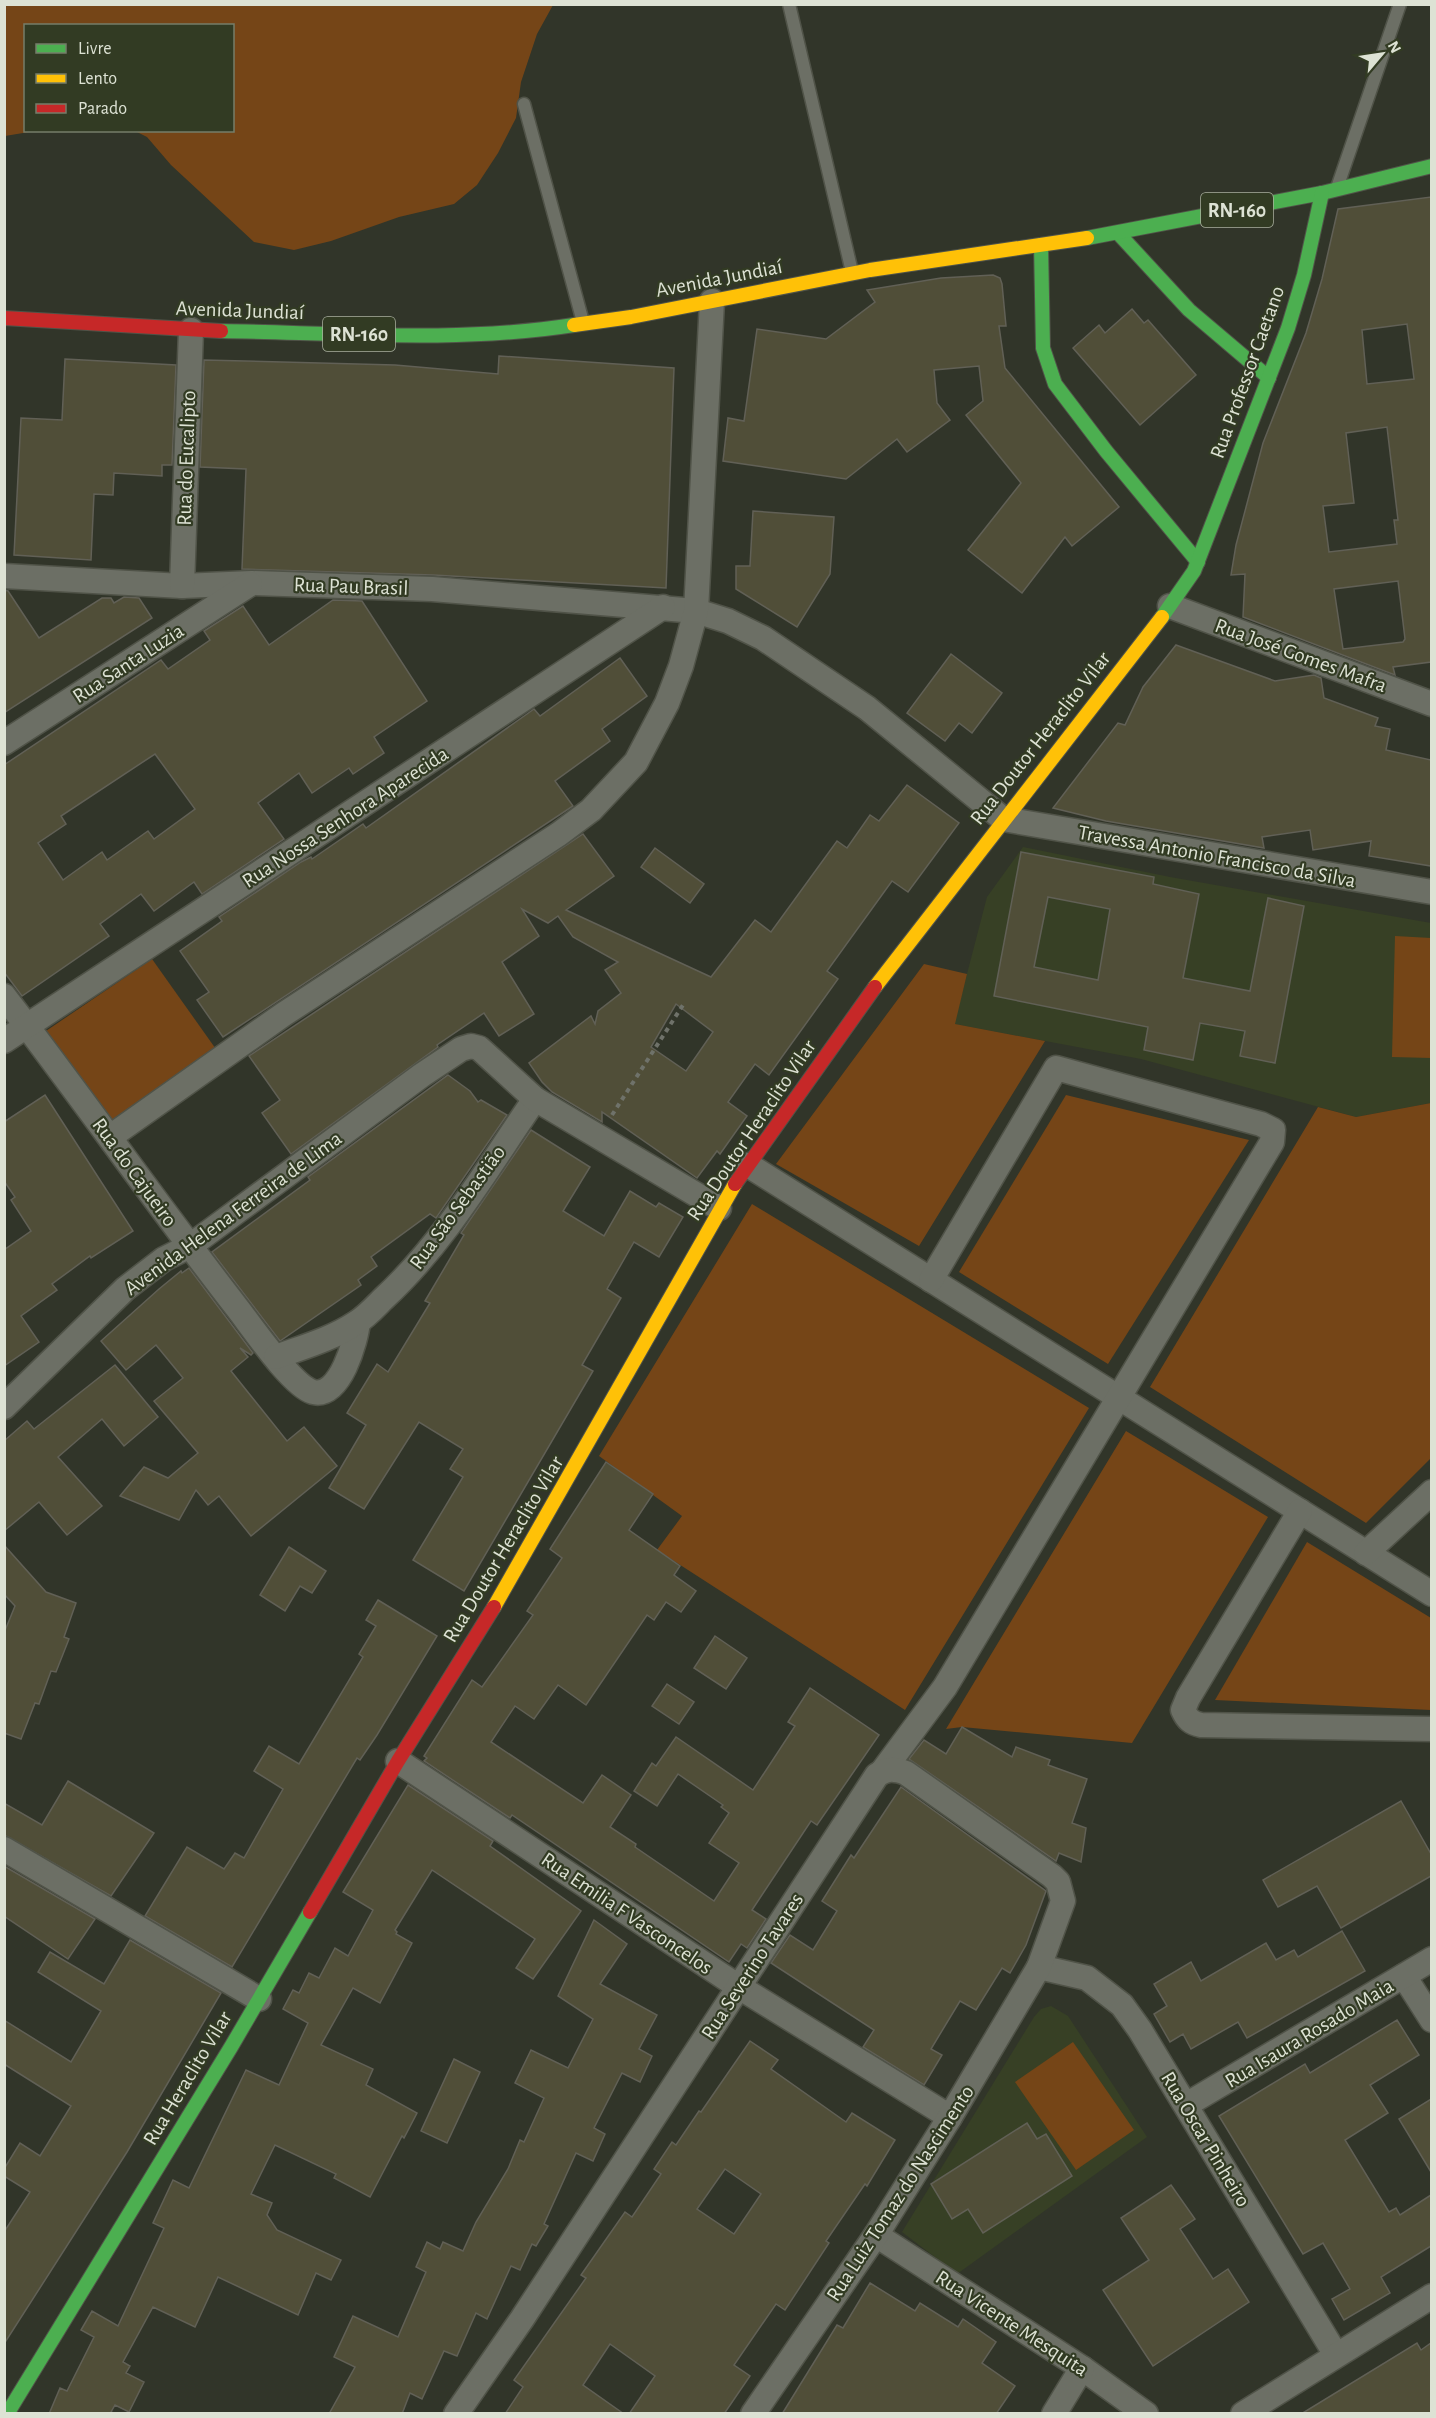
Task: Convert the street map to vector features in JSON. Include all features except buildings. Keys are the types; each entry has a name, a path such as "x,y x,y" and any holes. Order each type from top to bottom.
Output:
{"street":[{"name":"Avenida Jundiaí","path":"4,318 191,330 454,336 530,332 712,301 852,273 1118,233 1322,193 1395,177 1431,166"},
{"name":"Rua Professor Caetano","path":"1198,562 1269,378 1304,275 1322,193"},
{"path":"1118,233 1179,303 1222,343 1269,378"},
{"path":"1041,245 1043,348 1055,384 1106,451 1198,562"},
{"path":"110,1137 284,1014 532,852 591,810 636,762 650,739 678,675 696,611 712,301"},
{"name":"Rua do Eucalipto","path":"182,586 191,330"},
{"name":"Rua Doutor Heraclito Vilar","path":"398,1761 479,1634 571,1476 719,1208 914,934 1170,606 1198,562"},
{"name":"Rua Pau Brasil","path":"4,576 182,586 252,583 432,589 696,611 728,621 763,638 857,701 1003,819"},
{"name":"Rua Santa Luzia","path":"4,743 252,583"},
{"name":"Rua José Gomes Mafra","path":"1170,606 1431,704"},
{"name":"Rua Nossa Senhora Aparecida","path":"4,1041 663,607"},
{"name":"Travessa Antonio Francisco da Silva","path":"1003,819 1431,892"},
{"name":"Rua do Cajueiro","path":"4,996 272,1352"},
{"name":"Avenida Helena Ferreira de Lima","path":"4,1407 126,1289 164,1259 190,1246 422,1075 461,1049 479,1048 535,1099"},
{"name":"Rua Severino Tavares","path":"456,2414 522,2319 877,1775 882,1772 945,1687 1272,1142 1274,1133 1270,1128 1056,1068 931,1280"},
{"path":"535,1099 719,1208"},
{"name":"Rua São Sebastião","path":"272,1352 333,1336 358,1322 417,1264 445,1229 535,1099"},
{"path":"748,1165 1431,1594"},
{"path":"272,1352 308,1390 317,1393 324,1391 334,1383 345,1366 357,1337 358,1322"},
{"path":"1366,1553 1431,1492"},
{"path":"1300,1511 1188,1698 1183,1710 1186,1717 1192,1724 1201,1725 1431,1729"},
{"name":"Rua Emilia F Vasconcelos","path":"398,1761 739,1987 950,2117"},
{"name":"Rua Heraclito Vilar","path":"7,2414 258,1999 398,1761"},
{"path":"882,1772 896,1769 906,1773 1042,1868 1058,1882 1063,1901 1039,1967"},
{"path":"4,1849 258,1999"},
{"name":"Rua Isaura Rosado Maia","path":"1186,2105 1431,1959"},
{"name":"Rua Oscar Pinheiro","path":"1039,1967 1088,1977 1122,2005 1186,2105 1336,2355"},
{"name":"Rua Luiz Tomaz do Nascimento","path":"753,2414 876,2235 950,2117 1039,1967"},
{"path":"1404,1976 1431,2020"},
{"name":"Rua Vicente Mesquita","path":"876,2235 1082,2368 1146,2414"},
{"path":"1253,2411 1336,2355 1431,2296"},
{"path":"1054,2414 1082,2368"}],"lane":[{"path":"789,4 852,273"},
{"path":"1337,189 1400,4"},
{"path":"524,104 583,323"}],"path":[{"path":"598,1137 683,1005"}],"shaded area":[{"path":"5,4 553,4 537,34 521,82 516,118 498,153 477,185 454,204 399,217 331,241 294,250 254,242 171,165 147,137 137,132 234,132 234,24 24,24 24,132 29,132 5,136"},
{"path":"1023,847 1170,877 1431,923 1431,1103 1356,1117 1141,1059 954,1024 987,897"},
{"path":"1395,936 1431,938 1431,1058 1392,1057"},
{"path":"152,959 218,1052 113,1125 43,1033"},
{"path":"924,964 967,974 955,1024 1045,1041 919,1246 776,1164"},
{"path":"1066,1095 1249,1140 1108,1364 959,1272"},
{"path":"1431,1103 1431,1458 1366,1523 1150,1387 1318,1107 1356,1117"},
{"path":"752,1204 1089,1408 905,1710 657,1550 682,1516 599,1456"},
{"path":"1126,1431 1268,1517 1132,1743 962,1727 946,1729"},
{"path":"1307,1542 1431,1618 1431,1710 1215,1700"},
{"path":"1051,2006 1068,2016 1147,2137 957,2274 902,2232 1034,2017 1041,2009"},
{"path":"1073,2042 1134,2130 1076,2170 1015,2082"}],"traffic: fast":[{"path":"1087,238 1322,193 1432,166"},
{"path":"1162,617 1194,571 1288,328 1304,275 1322,193"},
{"path":"1118,233 1189,310 1269,378"},
{"path":"1041,245 1043,348 1055,384 1106,451 1198,562"},
{"path":"221,331 398,336 487,334 574,325"},
{"path":"7,2414 231,2047 310,1912"}],"traffic: slow":[{"path":"574,325 631,317 870,270 1087,238"},
{"path":"875,987 1162,617"},
{"path":"494,1607 735,1184"}],"traffic: jam":[{"path":"4,318 221,331"},
{"path":"735,1184 875,987"},
{"path":"310,1912 398,1761 494,1607"}]}
